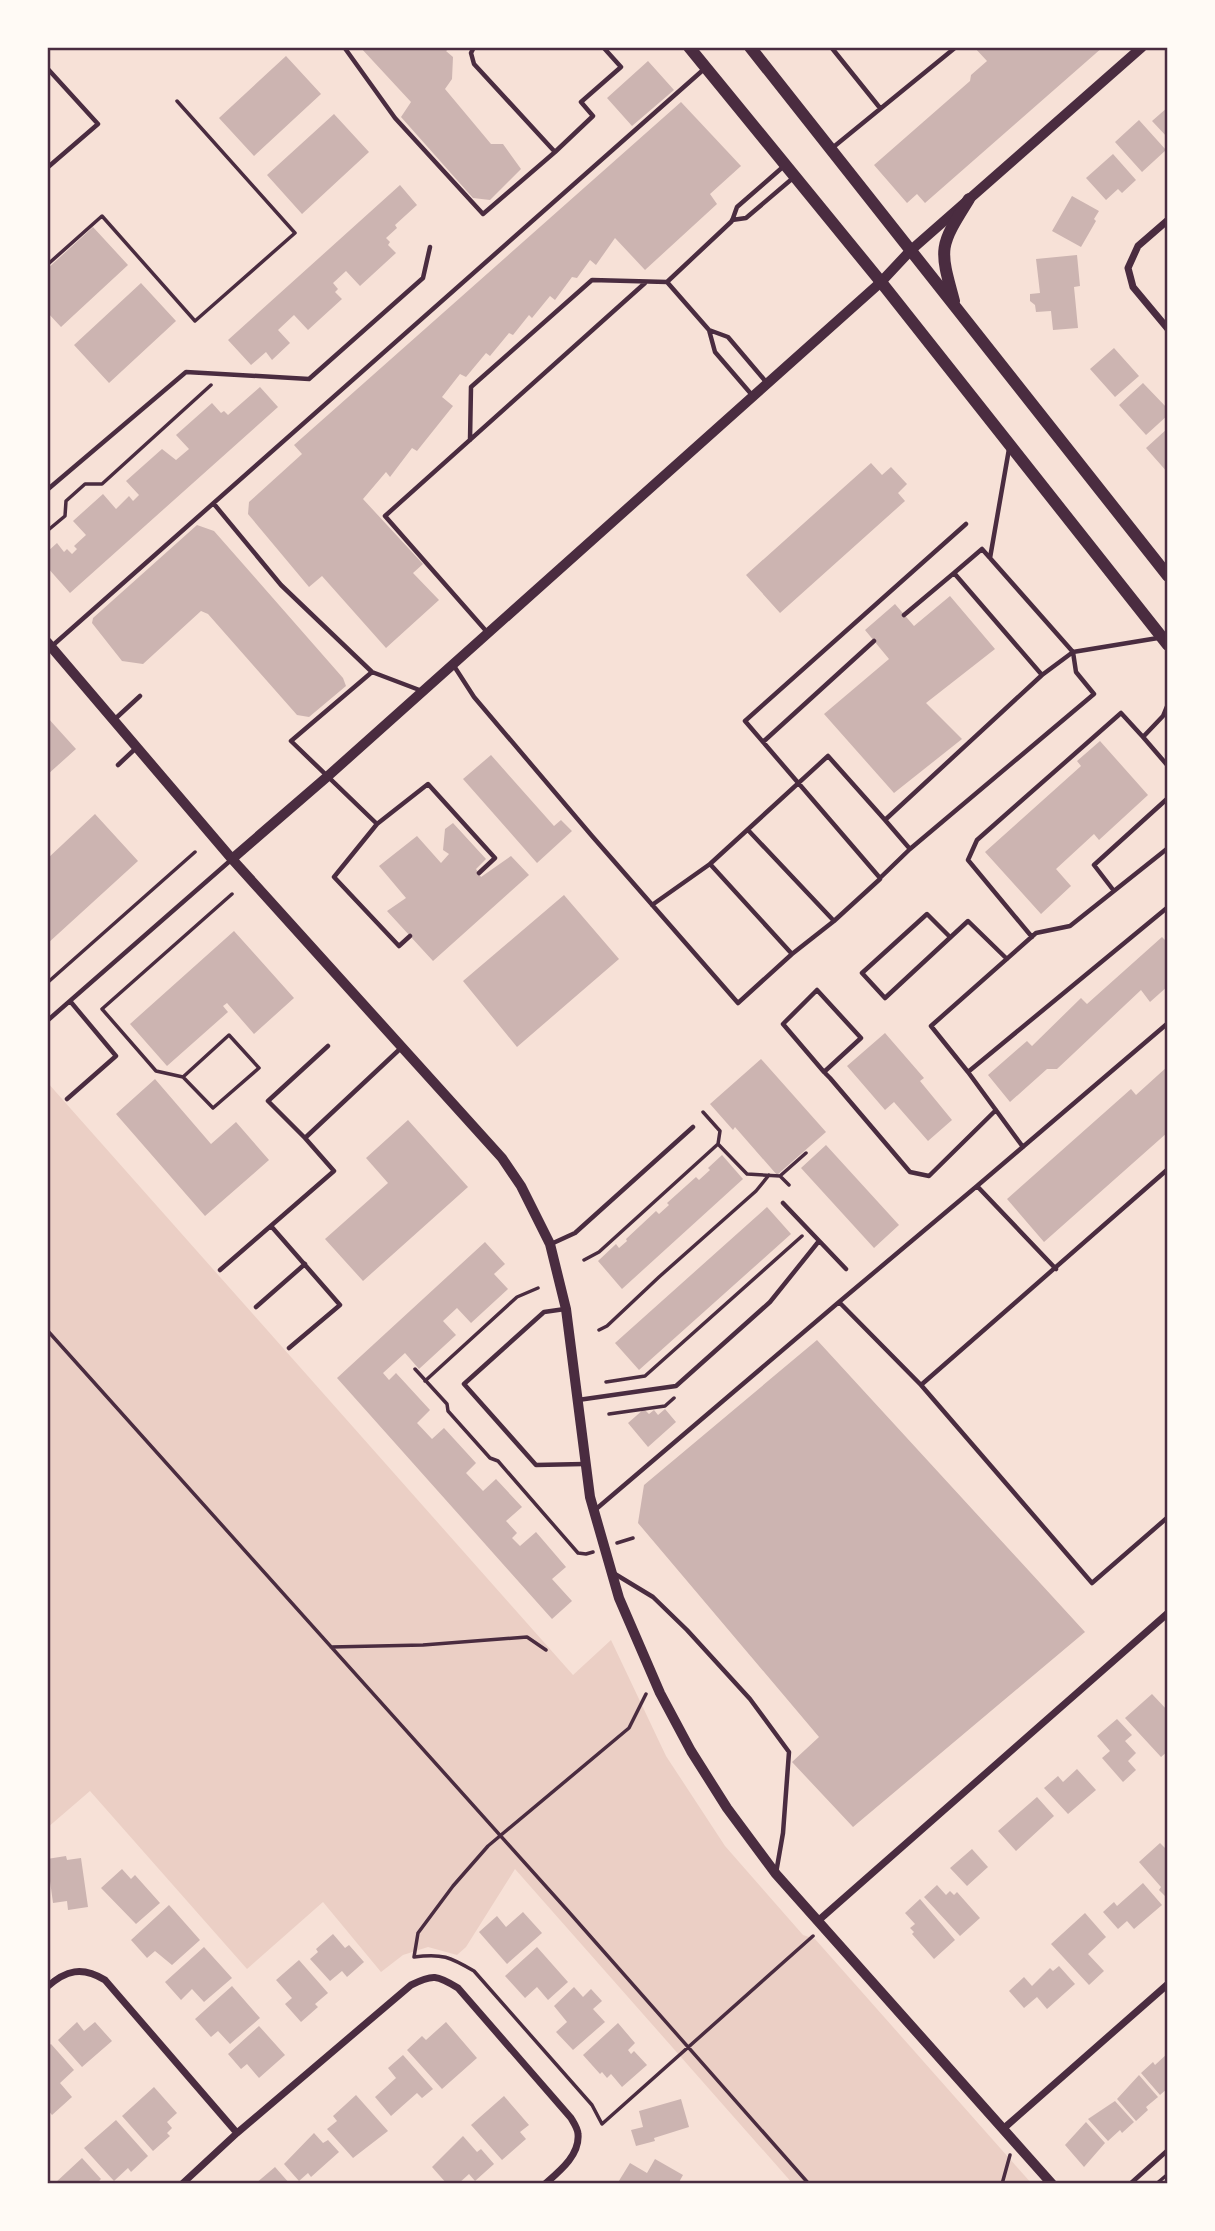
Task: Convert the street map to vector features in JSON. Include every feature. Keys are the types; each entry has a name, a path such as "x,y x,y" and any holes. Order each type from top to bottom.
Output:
{"main road":[{"path":"689,47 881,282 1165,641"},
{"path":"755,49 830,149 1168,576"},
{"path":"956,309 943,262 944,244 969,199"}],"street":[{"path":"232,859 881,282 910,251 1142,47"},
{"path":"1168,220 1138,246 1128,268 1133,287 1168,329"},
{"path":"49,644 232,859 502,1158 521,1186 550,1244 566,1309 590,1497 612,1572 653,1676 691,1751 727,1808 776,1874 1052,2184"},
{"path":"821,1923 1168,1613"},
{"path":"47,1987 60,1976 74,1970 93,1973 105,1980 237,2133"},
{"path":"182,2184 237,2133 411,1985 428,1976 444,1979 458,1988 572,2118 579,2133 574,2152 566,2166 545,2184"},
{"path":"1003,2129 1168,1984"}],"lane":[{"path":"344,47 395,118 483,214 593,116 581,102 621,67 603,47"},
{"path":"474,47 471,53 474,64 555,152"},
{"path":"831,47 880,108"},
{"path":"830,149 956,47"},
{"path":"47,68 98,124 47,168"},
{"path":"49,644 214,503 705,68"},
{"path":"470,440 471,387 592,280 667,282 732,220 737,207 785,165"},
{"path":"732,220 746,218 794,177"},
{"path":"47,491 186,372 309,379 423,278 430,247"},
{"path":"667,282 709,330 715,352 753,396"},
{"path":"488,633 385,516 645,283"},
{"path":"709,330 728,337 767,383"},
{"path":"990,558 1010,445"},
{"path":"214,503 281,585 372,672 423,691"},
{"path":"880,878 745,721 966,524"},
{"path":"453,664 474,697 738,1003 792,954 834,921 910,849 1094,694 1076,672 1073,652 982,549 904,615"},
{"path":"954,573 1042,675"},
{"path":"763,742 874,641"},
{"path":"885,820 1042,675 1073,652 1165,641"},
{"path":"372,672 291,741 377,824"},
{"path":"114,720 140,696"},
{"path":"1143,737 1163,716 1168,704"},
{"path":"1032,937 968,860 977,840 1121,713 1168,766"},
{"path":"118,765 137,747"},
{"path":"652,905 710,864 828,757 910,849"},
{"path":"410,936 399,946 334,877 377,824 428,784 495,858 479,873"},
{"path":"1114,891 1094,865 1168,798"},
{"path":"748,830 834,921"},
{"path":"1023,1147 931,1026 1036,933 1070,926 1168,848"},
{"path":"47,1021 232,859"},
{"path":"710,864 792,954"},
{"path":"968,1072 1168,907"},
{"path":"950,937 928,914 862,973 885,998 968,921 1007,959"},
{"path":"824,1072 861,1038 817,990 783,1024 824,1072 910,1172 929,1176 996,1110"},
{"path":"68,1099 116,1056 71,1001"},
{"path":"594,1511 1168,1023"},
{"path":"220,1270 334,1171 268,1101 328,1046"},
{"path":"305,1138 402,1047"},
{"path":"550,1244 575,1233 693,1127"},
{"path":"921,1385 1168,1169"},
{"path":"977,1186 1056,1269"},
{"path":"783,1203 846,1269"},
{"path":"271,1226 340,1305 289,1348"},
{"path":"578,1400 676,1387 770,1302 819,1241"},
{"path":"256,1307 305,1264"},
{"path":"838,1301 921,1385 1091,1583 1168,1517"},
{"path":"566,1309 544,1312 464,1384 536,1465 586,1464"},
{"path":"612,1572 653,1597 687,1630 750,1699 789,1752 783,1833 776,1874"},
{"path":"1130,2184 1168,2150"}],"path":[{"path":"47,265 102,216 195,321 295,233 177,101"},
{"path":"47,531 65,516 66,501 85,484 102,484 214,383"},
{"path":"47,983 195,852"},
{"path":"183,1077 229,1035 259,1068 213,1108 183,1077 156,1071 102,1009 232,894"},
{"path":"584,1260 599,1252 718,1144 720,1131 703,1112"},
{"path":"718,1144 747,1174 780,1176 789,1185"},
{"path":"780,1176 806,1153"},
{"path":"599,1330 607,1326 757,1191 769,1175"},
{"path":"606,1382 645,1376 809,1230"},
{"path":"425,1381 517,1297 538,1288"},
{"path":"47,1330 809,2184"},
{"path":"415,1369 490,1458 498,1461 578,1553 586,1554"},
{"path":"609,1414 665,1406 682,1392"},
{"path":"331,1647 423,1645 527,1637 546,1650"},
{"path":"653,1676 629,1728 488,1846 453,1886 418,1933 414,1957 450,1957 474,1971 592,2105 602,2124 821,1923"},
{"path":"1002,2184 1014,2140"},
{"path":"1156,2184 1168,2174"}],"shaded area":[{"path":"47,1082 573,1675 611,1640 666,1756 725,1846 803,1935 815,1939 1032,2184 793,2184 515,1869 466,1947 457,1955 428,1947 403,1955 381,1972 323,1902 247,1969 90,1791 47,1828"}],"building":[{"path":"360,47 452,47 446,51 453,57 452,79 445,89 491,144 503,144 521,169 490,200 473,198 401,117 411,102"},
{"path":"974,47 1103,47 925,203 917,194 907,203 874,165 970,81 971,75 987,61"},
{"path":"286,56 321,94 254,156 219,118"},
{"path":"648,61 674,90 632,126 607,98"},
{"path":"681,102 741,166 710,194 717,204 645,270 615,238 596,265 590,260 577,278 572,277 555,300 550,296 532,318 529,315 513,335 509,333 490,356 486,353 466,377 460,374 442,397 453,406 417,451 412,448 390,477 386,472 363,499 423,564 413,573 439,600 386,648 322,576 309,587 248,514 249,502 302,454 294,445"},
{"path":"1168,107 1168,138 1152,121"},
{"path":"334,114 369,152 302,214 267,175"},
{"path":"1139,120 1166,150 1142,172 1115,142"},
{"path":"1113,154 1136,180 1122,193 1118,189 1106,200 1086,178"},
{"path":"400,185 417,205 395,225 397,228 386,238 390,242 388,245 396,253 360,286 346,271 333,283 338,289 335,292 342,299 308,330 294,315 278,330 290,343 272,360 266,352 251,365 228,340"},
{"path":"1072,196 1099,211 1081,247 1052,231"},
{"path":"93,227 128,265 61,327 47,312 47,269"},
{"path":"1077,255 1080,286 1074,287 1078,328 1053,330 1051,311 1036,312 1035,305 1030,301 1030,294 1040,293 1036,259"},
{"path":"141,283 176,321 109,383 74,345"},
{"path":"1114,348 1139,376 1115,397 1090,369"},
{"path":"1143,383 1168,409 1168,415 1146,435 1119,405"},
{"path":"260,387 278,407 70,593 47,567 47,552 57,543 64,552 67,549 72,554 77,549 74,546 86,535 73,521 103,494 116,509 129,496 133,501 139,495 126,481 162,449 176,460 189,449 176,435 212,403 221,413 224,411 228,415"},
{"path":"1168,428 1168,473 1146,448"},
{"path":"871,463 882,475 891,467 907,484 898,493 905,501 780,613 746,575"},
{"path":"197,525 214,531 343,678 346,686 309,717 297,715 208,614 201,611 143,664 122,661 92,623 93,618"},
{"path":"950,596 995,649 926,703 962,739 894,793 824,714 889,659 865,630 895,604 914,626"},
{"path":"47,717 76,749 47,775"},
{"path":"1100,741 1148,795 1099,840 1094,834 1056,869 1071,886 1041,914 985,852 1081,766 1077,761"},
{"path":"491,755 554,826 561,820 572,831 537,863 463,779"},
{"path":"95,814 138,861 47,944 47,859"},
{"path":"453,823 486,859 476,869 481,877 511,856 529,875 433,961 387,911 406,898 379,866 417,836 441,863 449,854 443,850 445,829"},
{"path":"564,895 619,959 517,1047 463,981"},
{"path":"234,931 294,998 254,1034 227,1003 223,1006 228,1012 167,1066 130,1024"},
{"path":"1162,937 1168,943 1168,986 1150,1002 1141,990 1057,1069 1047,1069 1010,1102 988,1075 1027,1041 1032,1046 1081,998 1087,1004"},
{"path":"885,1033 924,1078 920,1081 952,1120 928,1141 894,1102 885,1110 847,1066"},
{"path":"761,1059 826,1132 777,1175 735,1127 733,1130 710,1104"},
{"path":"1168,1066 1168,1126 1165,1128 1168,1132 1044,1242 1007,1199 1131,1089 1136,1095"},
{"path":"155,1079 211,1144 236,1122 269,1160 205,1216 116,1114"},
{"path":"408,1120 468,1187 363,1281 325,1239 388,1183 366,1158"},
{"path":"826,1145 899,1225 874,1248 801,1168"},
{"path":"722,1155 743,1179 622,1289 598,1261 616,1244 619,1248 656,1211 659,1214 669,1205 667,1203 696,1177 699,1180"},
{"path":"767,1207 791,1234 639,1370 615,1343"},
{"path":"485,1242 505,1264 494,1274 508,1289 471,1323 457,1308 443,1321 456,1335 419,1369 405,1353 383,1373 389,1380 396,1373 430,1410 417,1423 432,1439 444,1428 476,1463 466,1473 483,1491 496,1479 522,1507 506,1521 517,1533 512,1538 520,1546 536,1532 566,1567 552,1579 572,1601 552,1619 337,1378"},
{"path":"817,1340 1085,1632 853,1827 792,1762 819,1737 638,1523 644,1485"},
{"path":"644,1409 649,1414 654,1410 658,1415 665,1409 676,1422 648,1447 628,1423"},
{"path":"1152,1694 1168,1711 1168,1751 1161,1757 1125,1718"},
{"path":"1117,1719 1132,1735 1125,1741 1136,1753 1128,1761 1136,1770 1123,1782 1102,1758 1110,1751 1097,1736"},
{"path":"1077,1769 1096,1790 1068,1814 1044,1788 1058,1776 1063,1782"},
{"path":"1037,1797 1054,1816 1016,1851 998,1831"},
{"path":"1160,1843 1168,1851 1168,1899 1139,1862"},
{"path":"972,1849 988,1867 967,1886 950,1868"},
{"path":"66,1856 67,1860 81,1858 88,1907 68,1910 67,1901 53,1903 47,1859"},
{"path":"122,1869 131,1879 135,1875 160,1903 136,1924 101,1888"},
{"path":"1143,1883 1162,1905 1134,1929 1127,1921 1118,1929 1103,1912 1114,1902 1117,1906"},
{"path":"937,1885 946,1895 950,1891 954,1895 957,1892 980,1918 960,1936 924,1897"},
{"path":"920,1899 955,1940 934,1959 912,1934 914,1932 910,1928 915,1924 905,1913"},
{"path":"169,1905 200,1940 172,1965 155,1951 147,1958 131,1940"},
{"path":"523,1912 542,1933 507,1964 479,1932 497,1916 506,1927"},
{"path":"1085,1913 1106,1937 1088,1954 1104,1971 1089,1985 1051,1944"},
{"path":"333,1934 345,1948 349,1945 364,1962 347,1977 342,1971 330,1981 310,1959 318,1952 316,1949"},
{"path":"204,1947 232,1978 204,2002 192,1989 181,2000 165,1982"},
{"path":"537,1947 568,1982 548,2000 537,1987 525,1998 505,1976"},
{"path":"299,1960 328,1993 315,2004 318,2007 301,2022 285,2004 292,1998 276,1980"},
{"path":"1059,1966 1075,1984 1047,2009 1037,1997 1024,2008 1009,1991 1024,1977 1032,1986 1050,1968 1053,1971"},
{"path":"232,1986 260,2018 230,2044 218,2031 211,2037 195,2019"},
{"path":"574,1987 583,1997 591,1989 602,2001 593,2009 605,2022 573,2050 556,2032 567,2022 554,2006"},
{"path":"77,2022 84,2031 95,2022 112,2041 82,2067 58,2040"},
{"path":"446,2022 477,2058 442,2089 407,2050 422,2036 426,2040"},
{"path":"618,2023 635,2043 628,2050 631,2054 634,2051 647,2065 622,2087 611,2074 607,2078 602,2072 600,2074 583,2055"},
{"path":"259,2026 285,2055 259,2078 247,2064 241,2069 228,2054"},
{"path":"51,2044 74,2070 60,2083 72,2097 52,2115 47,2109 47,2047"},
{"path":"1168,2053 1168,2088 1160,2095 1141,2073"},
{"path":"403,2055 433,2089 422,2098 417,2093 391,2116 375,2097 396,2078 388,2068"},
{"path":"1139,2075 1158,2097 1136,2121 1117,2099"},
{"path":"154,2087 177,2113 167,2122 172,2128 167,2133 170,2136 153,2151 122,2116"},
{"path":"356,2095 388,2131 353,2158 327,2129 337,2121 333,2116"},
{"path":"504,2096 529,2125 520,2132 526,2139 502,2160 471,2125"},
{"path":"681,2099 689,2127 636,2146 631,2130 643,2127 639,2111"},
{"path":"1115,2101 1134,2122 1108,2141 1088,2119"},
{"path":"116,2120 148,2156 131,2172 128,2168 114,2181 84,2148"},
{"path":"1086,2122 1105,2143 1084,2167 1065,2145"},
{"path":"314,2133 323,2143 328,2140 339,2152 311,2177 308,2173 299,2181 284,2164"},
{"path":"463,2136 477,2152 481,2149 494,2164 475,2181 469,2174 458,2184 447,2184 432,2167"},
{"path":"82,2158 101,2179 96,2184 54,2184"},
{"path":"655,2159 683,2175 678,2184 617,2184 630,2163 647,2173"},
{"path":"275,2167 290,2184 255,2184"}]}
